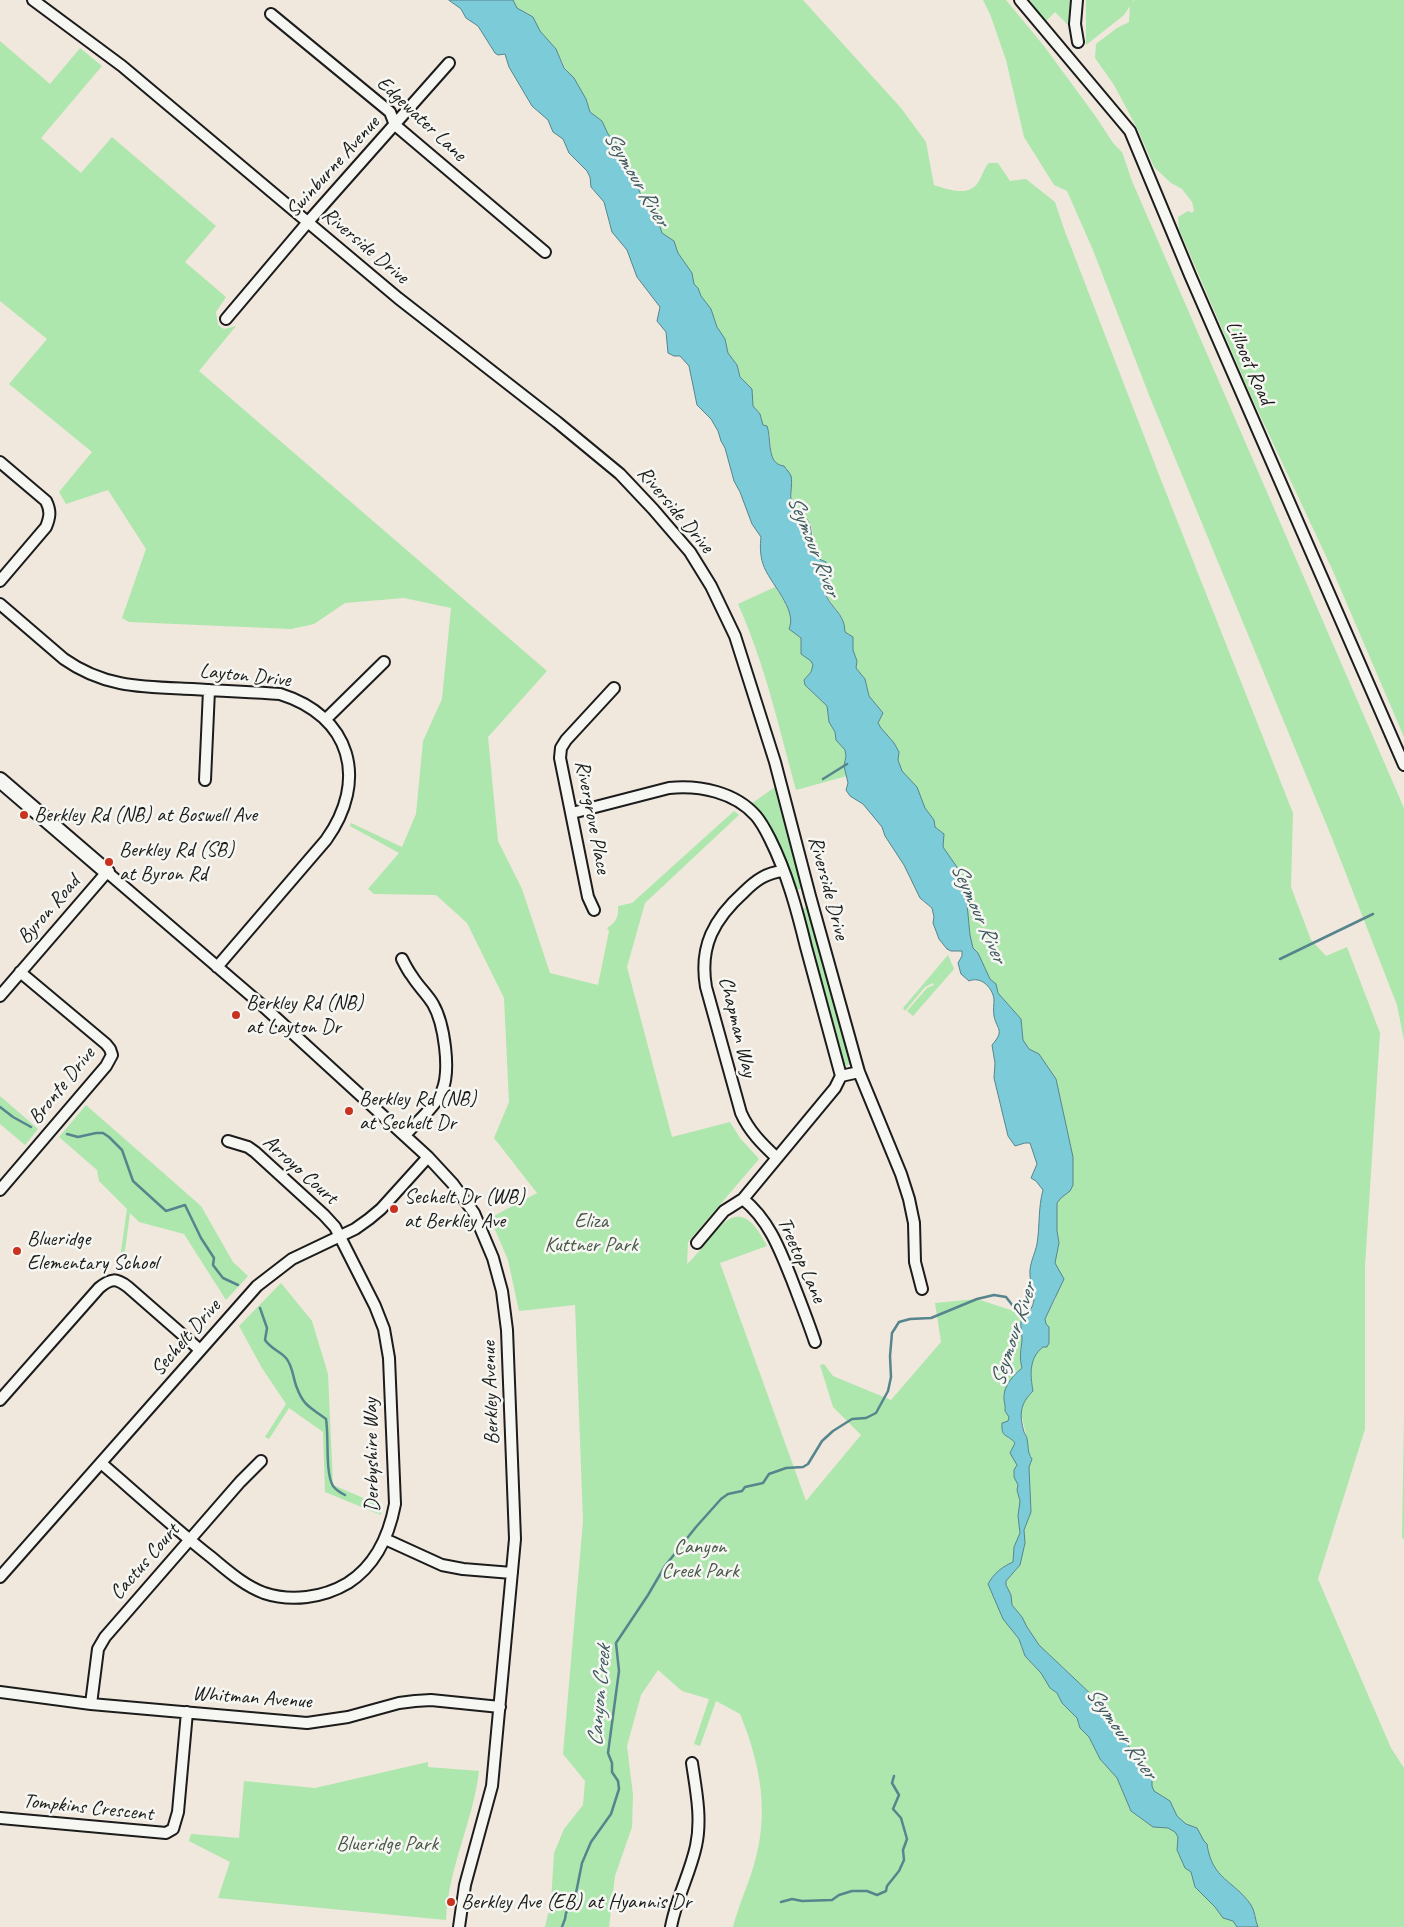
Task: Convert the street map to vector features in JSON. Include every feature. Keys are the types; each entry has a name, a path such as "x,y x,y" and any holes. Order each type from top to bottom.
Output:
{"street":[{"name":"Riverside Drive","path":"33,0 122,66 398,298 557,422 620,474 654,509 690,552 711,586 735,636 775,762 859,1072 901,1174 909,1199 914,1224 915,1262 922,1289"},
{"name":"Lillooet Road","path":"1020,0 1130,131 1190,275 1404,765"},
{"path":"1077,0 1075,24 1078,42"},
{"name":"Edgewater Lane","path":"271,14 390,112 395,125 545,252"},
{"name":"Swinburne Avenue","path":"226,319 308,222 449,63"},
{"path":"0,462 46,502 50,509 50,518 46,527 0,581"},
{"name":"Layton Drive","path":"0,604 64,659 75,667 99,678 125,686 280,694 305,703 326,719 340,740 349,766 348,797 342,813 326,840 218,967"},
{"path":"326,719 384,662"},
{"name":"Rivergrove Place","path":"594,910 588,897 560,758 566,740 614,688"},
{"path":"205,780 209,690"},
{"path":"2,786 106,872"},
{"name":"Riverside Drive","path":"572,813 670,788 699,787 735,800 756,816 778,854 794,900 841,1076"},
{"name":"Chapman Way","path":"777,1158 756,1138 741,1113 710,1004 703,969 711,932 728,907 759,877 783,871"},
{"name":"Berkley Avenue","path":"106,872 218,967 428,1157 474,1213 493,1258 502,1291 507,1330 515,1539 492,1786 465,1885 459,1927"},
{"name":"Byron Road","path":"0,996 106,872"},
{"path":"794,900 810,896"},
{"path":"402,959 412,977 432,1002 439,1016 443,1033 446,1071 442,1090 436,1100 405,1135"},
{"name":"Bronte Drive","path":"0,1190 106,1066 112,1055 106,1044 20,972"},
{"path":"697,1243 724,1211 743,1199 835,1088 841,1076 859,1072"},
{"name":"Arroyo Court","path":"228,1141 248,1147 254,1152 324,1214 340,1236"},
{"name":"Sechelt Drive","path":"0,1577 257,1286 292,1259 355,1229 381,1209 428,1157"},
{"name":"Treetop Lane","path":"743,1199 752,1207 771,1231 815,1342"},
{"name":"Derbyshire Way","path":"101,1463 190,1540 250,1586 274,1596 300,1598 329,1592 358,1576 370,1564 385,1540 395,1504 389,1358 384,1329 375,1306 340,1236"},
{"path":"0,1400 99,1288 106,1282 114,1280 128,1287 200,1350"},
{"name":"Cactus Court","path":"92,1704 98,1649 105,1637 261,1461"},
{"path":"385,1540 442,1564 463,1569 512,1573"},
{"name":"Whitman Avenue","path":"0,1692 92,1704 307,1723 333,1720 415,1701 430,1700 500,1707"},
{"name":"Tompkins Crescent","path":"0,1818 166,1833 173,1829 178,1812 187,1712"},
{"path":"671,1927 677,1900 696,1847 699,1830 699,1812 692,1763"}],"green space":[{"path":"513,0 803,0 901,108 926,142 934,185 957,191 968,190 977,184 989,163 998,163 1010,181 1026,179 1055,202 1163,485 1293,813 1291,887 1311,940 1326,956 1347,947 1380,1033 1365,1266 1365,1429 1318,1579 1391,1748 1404,1768 1404,1927 1258,1927 1251,1905 1214,1866 1207,1845 1197,1828 1186,1824 1177,1816 1170,1801 1154,1791 1152,1775 1135,1758 1124,1737 1111,1724 1108,1715 1094,1697 1039,1645 1022,1617 1012,1605 1011,1595 1005,1585 1006,1580 1020,1565 1025,1543 1024,1530 1031,1511 1029,1467 1032,1459 1027,1453 1027,1439 1021,1413 1023,1400 1033,1391 1031,1373 1033,1361 1038,1351 1043,1347 1045,1319 1056,1298 1059,1287 1055,1263 1059,1243 1057,1203 1070,1191 1073,1157 1056,1079 1039,1054 1029,1049 1023,1040 1021,1019 998,993 996,984 990,979 978,953 973,948 967,904 960,887 959,870 943,847 944,834 935,827 934,820 925,808 917,787 902,771 898,760 899,752 878,723 883,713 869,696 865,679 856,668 857,661 853,650 853,637 845,632 843,620 827,596 824,587 826,562 814,556 812,552 813,535 811,525 804,514 792,503 790,475 771,456 770,435 763,425 760,414 753,406 752,389 740,377 737,365 728,353 725,339 717,327 711,309 694,284 692,273 678,253 674,241 662,233 654,209 640,192 632,170 620,157 619,146 608,134 602,121 590,112 586,99 574,78 565,68 556,49 540,31 533,17 517,8"},
{"path":"983,0 1006,0 1044,46 1113,143 1122,152 1132,181 1404,808 1404,1040 1397,1005 1332,838 1149,395 1093,250 1067,191 1054,185 1024,137 1006,60 990,14"},
{"path":"1030,0 1070,0 1068,25 1055,12 1045,22"},
{"path":"1086,0 1133,0 1132,3 1134,0 1404,0 1404,737 1332,569 1251,396 1179,229 1178,217 1188,211 1192,213 1194,210 1192,202 1182,189 1171,183 1154,167 1138,130 1114,85 1095,58 1096,44 1117,28 1129,22 1130,6 1124,15 1086,45"},
{"path":"0,41 50,84 80,48 102,66 41,138 81,173 112,137 216,226 185,262 226,297 216,312 218,325 224,329 236,326 199,371 547,671 488,737 498,841 522,889 550,973 598,985 609,931 607,928 616,919 618,906 632,903 734,811 739,815 645,903 627,967 672,1137 730,1122 740,1138 759,1159 688,1242 687,1264 716,1230 735,1217 745,1218 756,1227 767,1246 720,1263 806,1501 861,1435 833,1407 820,1365 824,1364 833,1376 891,1400 941,1342 935,1303 977,1299 1023,1314 1020,1357 1022,1368 1015,1374 1003,1396 1006,1404 1005,1411 1009,1417 1008,1421 1002,1423 1002,1431 1015,1443 1017,1465 1014,1470 1020,1501 1018,1516 1020,1533 1014,1547 1013,1562 999,1571 988,1584 1003,1619 1019,1639 1025,1656 1041,1673 1050,1688 1057,1693 1062,1703 1077,1718 1100,1759 1117,1778 1131,1811 1153,1827 1168,1828 1175,1832 1178,1837 1177,1850 1185,1868 1191,1872 1195,1887 1223,1918 1233,1921 1237,1927 733,1927 753,1868 761,1829 761,1790 753,1752 740,1714 716,1701 700,1746 694,1744 709,1699 682,1691 658,1670 641,1695 627,1746 633,1795 632,1827 615,1876 609,1927 545,1927 551,1902 554,1853 564,1829 583,1805 585,1781 563,1754 583,1521 575,1305 519,1311 508,1260 490,1218 537,1193 494,1138 509,1102 504,998 467,923 436,895 374,894 368,889 399,853 350,826 351,823 402,847 416,814 423,741 442,699 451,608 404,598 345,603 314,624 291,629 129,622 122,618 146,549 108,490 66,504 59,492 92,452 9,384 47,339 0,301"},
{"path":"775,587 785,602 789,613 789,629 801,638 801,654 811,661 813,665 811,672 804,680 805,685 827,706 829,722 835,732 836,740 845,750 846,756 844,766 847,776 796,790 764,673 738,604"},
{"path":"775,787 801,889 797,889 772,833 751,804"},
{"path":"805,907 807,908 849,1059 850,1063 847,1066 843,1062 802,910"},
{"path":"948,955 954,969 913,1016 907,1011 927,988 934,985 933,983 925,987 905,1011 903,1008"},
{"path":"0,1096 38,1129 25,1145 0,1124"},
{"path":"86,1105 201,1206 233,1262 248,1276 226,1300 184,1234 139,1222 130,1213 124,1258 120,1258 127,1209 99,1181 97,1170 59,1137"},
{"path":"281,1283 312,1321 328,1374 333,1485 382,1506 381,1515 325,1492 323,1432 289,1408 269,1439 265,1437 286,1404 262,1368 239,1326"},
{"path":"1404,1416 1404,1539 1402,1538"},
{"name":"Blueridge Park","path":"428,1762 428,1767 479,1771 472,1808 451,1882 446,1920 218,1898 230,1862 189,1841 191,1834 239,1838 244,1781 315,1788"}],"water":[{"path":"449,0 513,0 517,8 533,17 540,31 556,49 564,68 574,78 586,99 590,112 602,121 608,134 619,146 620,157 632,170 640,193 654,209 662,233 674,241 678,253 692,273 694,284 711,309 717,327 725,339 728,353 737,365 740,377 752,389 753,406 760,414 763,425 767,426 774,461 784,466 791,476 792,503 804,515 811,528 811,550 818,558 826,562 823,583 826,596 840,615 845,632 853,637 853,650 857,661 856,668 865,679 869,696 883,713 878,723 899,752 898,760 902,771 917,787 925,808 934,820 935,827 944,834 943,847 959,870 960,887 967,904 973,948 978,953 990,979 996,984 998,993 1021,1019 1023,1040 1029,1049 1039,1054 1056,1079 1073,1157 1073,1185 1070,1191 1057,1203 1059,1243 1055,1263 1064,1279 1045,1319 1049,1327 1049,1343 1047,1347 1043,1347 1038,1351 1033,1361 1031,1379 1033,1391 1025,1400 1021,1415 1022,1426 1032,1459 1029,1467 1031,1512 1024,1530 1025,1543 1020,1565 1006,1581 1006,1585 1011,1595 1012,1605 1022,1617 1039,1645 1094,1697 1108,1715 1111,1724 1124,1737 1135,1758 1152,1775 1154,1791 1170,1801 1177,1816 1186,1824 1197,1828 1207,1844 1210,1856 1219,1873 1251,1905 1258,1927 1237,1927 1233,1921 1223,1918 1195,1887 1191,1872 1185,1868 1177,1850 1178,1837 1175,1832 1168,1828 1153,1827 1131,1811 1117,1778 1100,1759 1089,1737 1080,1728 1077,1718 1062,1703 1057,1693 1050,1688 1041,1673 1025,1656 1019,1639 1003,1619 988,1584 999,1571 1013,1562 1014,1547 1020,1533 1018,1516 1020,1501 1017,1490 1018,1485 1014,1477 1014,1470 1017,1465 1010,1453 1015,1443 1002,1431 1002,1423 1008,1421 1009,1417 1005,1411 1004,1397 1006,1387 1022,1368 1020,1357 1022,1340 1021,1322 1023,1315 1025,1312 1029,1312 1034,1302 1030,1271 1037,1244 1043,1190 1031,1178 1037,1164 1030,1143 1015,1146 1008,1136 994,1078 995,1063 992,1045 998,1036 999,1030 994,1016 994,999 991,990 982,981 969,981 961,974 958,963 962,956 962,951 947,949 939,939 933,923 932,908 920,898 904,865 885,836 882,827 863,804 850,796 846,790 848,783 844,766 845,750 836,740 835,732 829,722 827,706 805,685 804,680 811,672 813,665 811,661 801,654 801,638 789,629 790,613 763,564 760,550 761,537 752,524 734,481 725,448 711,419 697,405 689,366 680,356 668,353 666,332 657,321 660,307 637,277 627,250 612,232 604,202 591,187 587,171 569,153 563,139 553,132 548,120 532,106 509,67 505,54 498,55 495,53 478,26 466,18 461,9"}],"waterway":[{"path":"823,779 847,764"},
{"path":"1280,959 1373,914"},
{"path":"0,1107 31,1127"},
{"path":"67,1134 78,1137 103,1133 109,1137 122,1150 133,1181 166,1211 185,1205 201,1238 214,1258 213,1265 223,1278 238,1285"},
{"name":"Canyon Creek","path":"562,1927 566,1913 575,1898 582,1863 591,1842 611,1814 619,1789 618,1781 612,1772 612,1763 608,1753 619,1671 616,1643 665,1566 721,1499 728,1494 742,1491 745,1487 763,1483 769,1474 786,1468 803,1467 808,1464 822,1441 833,1431 852,1419 866,1418 876,1413 888,1391 891,1377 892,1333 899,1322 910,1319 931,1318 977,1299 994,1295 1006,1297 1013,1306 1027,1314"},
{"path":"260,1308 267,1328 265,1340 288,1361 297,1388 306,1403 326,1419 329,1472 333,1486 345,1495"},
{"path":"781,1902 792,1899 802,1901 832,1900 839,1895 852,1891 867,1891 877,1895 886,1891 887,1886 899,1871 904,1860 903,1850 907,1839 901,1818 893,1809 899,1795 892,1783 894,1776"}],"place":[{"name":"Berkley Rd (NB) at Boswell Ave","path":"24,815"},
{"name":"Berkley Rd (SB) at Byron Rd","path":"109,862"},
{"name":"Berkley Rd (NB) at Layton Dr","path":"236,1015"},
{"name":"Berkley Rd (NB) at Sechelt Dr","path":"349,1111"},
{"name":"Sechelt Dr (WB) at Berkley Ave","path":"394,1209"},
{"name":"Blueridge Elementary School","path":"17,1251"},
{"name":"Berkley Ave (EB) at Hyannis Dr","path":"451,1902"}],"water label":[{"name":"Seymour River","path":"636,179"},
{"name":"Seymour River","path":"813,546"},
{"name":"Seymour River","path":"978,913"},
{"name":"Seymour River","path":"1014,1335"},
{"name":"Seymour River","path":"1121,1733"}],"park label":[{"name":"Eliza Kuttner Park","path":"591,1233"},
{"name":"Canyon Creek Park","path":"700,1559"}]}
